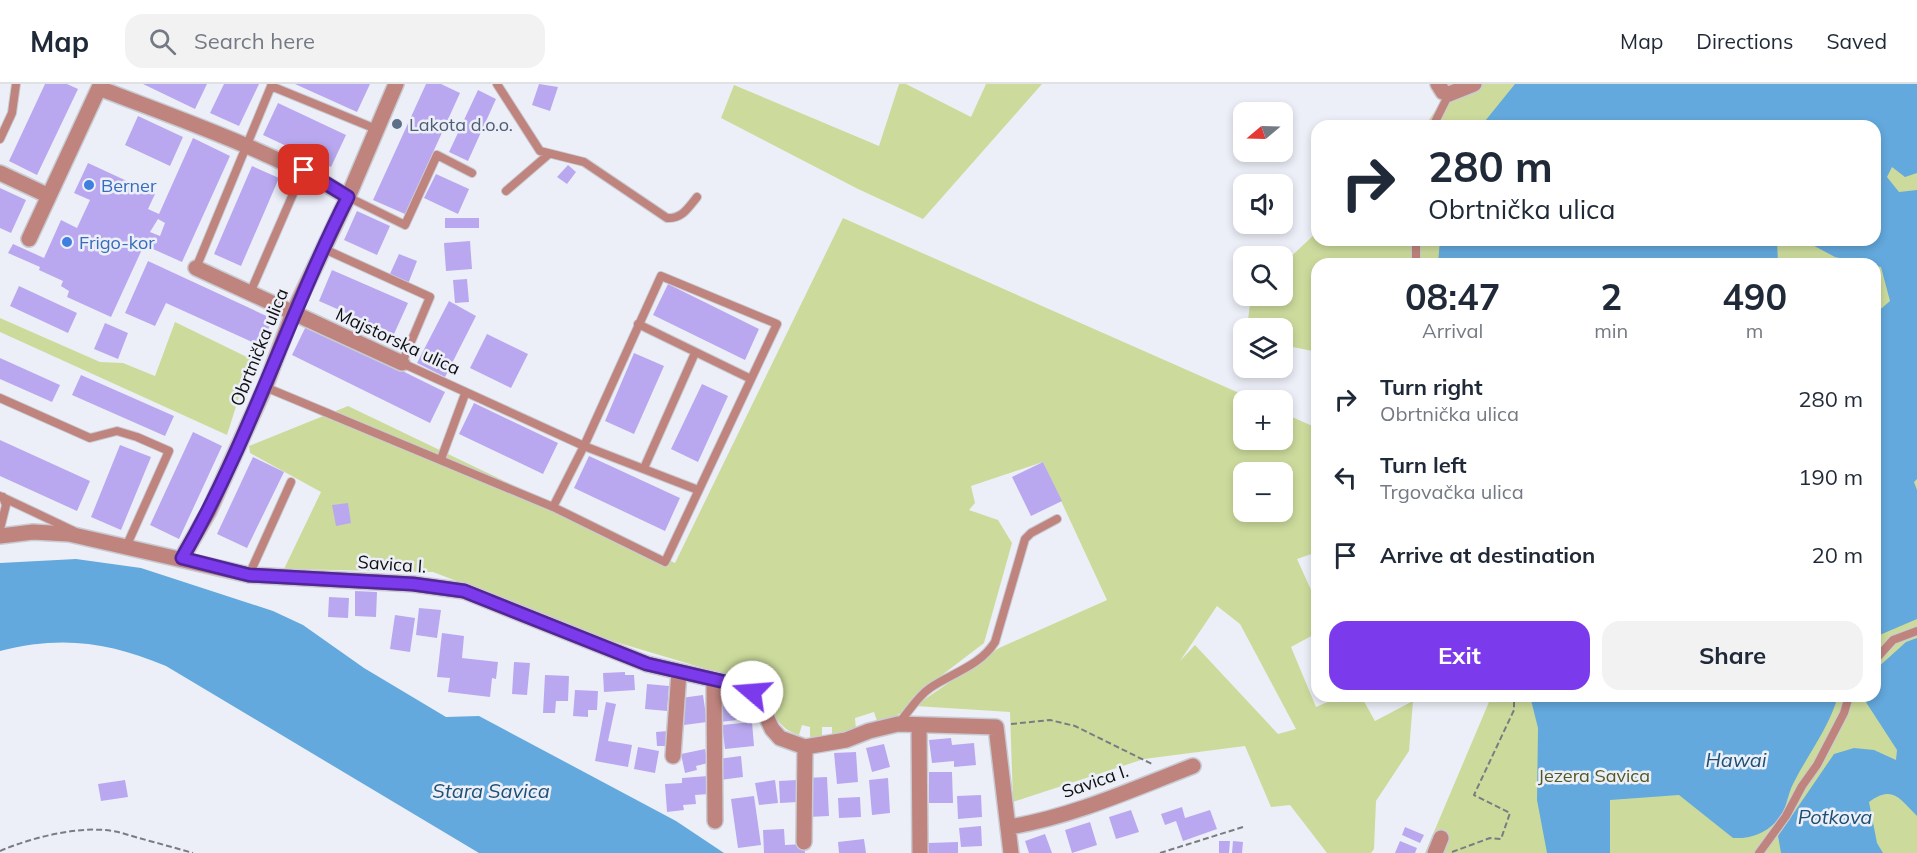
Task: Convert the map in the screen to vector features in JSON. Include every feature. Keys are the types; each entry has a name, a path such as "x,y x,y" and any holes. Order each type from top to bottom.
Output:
{"street":[{"name":"Obrtnička ulica","path":"182,558 209,511 265,387 293,313 348,197 396,84"},
{"path":"1444,89 1474,84"},
{"path":"29,239 99,88 247,145 304,170 348,197"},
{"path":"0,173 49,196"},
{"name":"Majstorska ulica","path":"196,268 402,363"},
{"name":"Savica I.","path":"0,536 33,532 86,536 249,575 413,584 464,591 647,664 742,686 752,692 780,738 805,747"},
{"path":"673,756 679,672"},
{"path":"714,680 715,821"},
{"path":"804,842 805,747 846,740 883,726 898,724 919,727 996,727 1011,853"},
{"path":"919,727 920,853"},
{"name":"Savica I.","path":"1009,827 1032,823 1103,800 1193,766"},
{"path":"1435,853 1441,838"}],"lane":[{"path":"0,139 12,113 16,84"},
{"path":"497,84 512,104 535,146 549,154 584,162 667,218 675,219 684,214 697,197"},
{"path":"196,268 272,85 376,129"},
{"path":"1435,120 1444,89"},
{"path":"506,191 549,154"},
{"path":"348,197 405,225 436,155 472,173"},
{"path":"250,293 304,170"},
{"path":"322,248 430,297 402,363"},
{"path":"265,387 553,507 665,562 777,324 661,276 584,446 553,507"},
{"path":"638,324 751,379"},
{"path":"644,468 695,353"},
{"name":"Majstorska ulica","path":"402,363 465,394 584,446 698,490"},
{"path":"441,459 465,394"},
{"path":"0,398 90,438 117,431 169,451 126,547"},
{"path":"249,575 291,482"},
{"name":"Savica I.","path":"0,529 6,505 2,496"},
{"name":"Savica I.","path":"2,496 86,536"},
{"path":"898,724 929,688 975,663 989,651 994,642 1025,539 1031,533 1057,519"},
{"path":"1881,653 1893,640 1917,632"},
{"path":"1759,853 1786,816 1802,786 1817,765 1844,713 1847,702"}],"path":[{"path":"1449,853 1490,838 1501,839 1510,813 1474,795 1514,710 1514,702"},
{"path":"996,727 1050,720 1075,726 1150,762 1169,775"},
{"path":"1160,853 1243,826"},
{"path":"0,851 60,834 95,831 122,833 193,853"},
{"path":"1176,848 1176,853"}],"green space":[{"path":"899,84 906,84 971,117 986,84 1042,84 923,219 858,189 721,118 734,85 879,146"},
{"name":"Jezera Savica","path":"1457,84 1917,84 1917,853 1425,853 1489,702 1881,702 1881,258 1311,258 1311,351 1293,347 1293,318 1248,318 1250,306 1293,306 1293,255 1311,238 1311,246 1881,246 1881,120 1429,120 1448,91"},
{"path":"843,218 1233,390 1233,450 1293,450 1293,417 1311,425 1311,554 1297,559 1311,590 1311,636 1291,647 1311,695 1311,702 1314,702 1316,707 1327,702 1364,702 1375,721 1413,702 1409,751 1376,801 1374,849 1371,853 1327,853 1290,805 1271,807 1245,746 1144,759 1013,802 1010,712 915,706 999,648 1107,600 1043,462 971,486 975,503 969,510 998,520 1012,543 984,643 916,695 906,710 894,717 877,721 874,712 855,718 856,729 832,737 832,727 822,727 822,738 810,738 810,727 802,725 799,735 783,726 750,682 609,640 433,572 284,569 321,492 250,453 249,446 348,406 675,563","holes":["1217,606 1240,624 1296,729 1278,734 1195,645 1180,661"]},
{"path":"0,318 100,362 123,363 155,376 175,322 251,359 227,435 0,332"}],"water":[{"path":"1515,84 1917,84 1917,173 1905,177 1892,167 1887,177 1899,192 1917,190 1917,479 1914,482 1917,490 1917,619 1881,634 1881,309 1890,301 1881,267 1881,258 1840,258 1814,246 1881,246 1881,120 1486,120"},
{"path":"1440,246 1777,246 1778,258 1438,258"},
{"name":"Stara Savica","path":"76,559 141,568 273,611 303,625 364,668 446,717 479,716 676,821 724,853 479,853 166,666 105,646 64,642 22,646 0,651 0,563"},
{"name":"Potkova","path":"1917,638 1917,816 1900,799 1884,794 1869,802 1877,843 1883,853 1781,853 1778,836 1834,754 1854,748 1874,750 1896,760 1897,750 1866,702 1881,702 1881,665 1906,642"},
{"name":"Hawai","path":"1532,702 1836,702 1824,730 1793,784 1782,814 1776,822 1761,833 1745,838 1733,838 1679,795 1610,800 1610,853 1547,853 1537,800 1538,728"}],"building":[{"path":"45,84 67,84 78,89 37,175 9,161"},
{"path":"143,84 207,84 195,109"},
{"path":"224,84 259,84 239,126 210,113"},
{"path":"295,84 370,84 357,112"},
{"path":"426,84 441,84 460,93 405,214 373,200"},
{"path":"539,84 558,87 550,111 532,105"},
{"path":"478,90 496,99 468,161 449,152"},
{"path":"278,103 346,135 331,167 263,135"},
{"path":"138,116 183,137 170,166 125,145"},
{"path":"193,138 230,156 182,262 144,245 111,317 67,297 69,291 61,286 63,281 39,270 40,267 8,253 13,244 44,258 61,220 77,228 90,200 74,193 88,163 155,194 148,209 159,214","holes":["158,219 165,223 160,236 150,232"]},
{"path":"568,165 576,172 567,184 557,177"},
{"path":"252,166 279,178 241,266 214,254"},
{"path":"436,174 469,189 458,214 424,198"},
{"path":"0,188 26,200 11,233 0,228"},
{"path":"357,211 390,226 377,255 344,240"},
{"path":"445,218 479,218 479,228 445,228"},
{"path":"470,241 472,269 446,271 444,243"},
{"path":"399,254 417,261 408,284 389,276"},
{"path":"148,261 273,319 261,346 166,303 155,326 125,313"},
{"path":"332,270 408,303 394,334 319,301"},
{"path":"467,279 469,302 455,303 453,280"},
{"path":"668,284 759,329 745,360 653,315"},
{"path":"19,286 77,313 68,333 10,306"},
{"path":"449,301 476,316 445,377 417,363"},
{"path":"105,323 128,333 118,359 94,349"},
{"path":"307,324 445,392 430,423 292,355"},
{"path":"487,334 528,354 511,388 470,368"},
{"path":"634,353 664,366 634,434 605,421"},
{"path":"0,358 60,385 52,402 0,379"},
{"path":"81,375 174,416 165,436 72,395"},
{"path":"702,384 728,396 698,462 671,449"},
{"path":"474,403 558,443 543,474 459,434"},
{"path":"193,432 222,446 179,539 150,525"},
{"path":"0,440 90,481 77,511 0,476"},
{"path":"120,445 151,457 121,530 91,517"},
{"path":"589,456 680,498 665,531 574,488"},
{"path":"253,457 284,472 247,548 217,534"},
{"path":"1043,462 1062,501 1031,516 1012,477"},
{"path":"348,503 351,523 336,526 332,505"},
{"path":"355,591 377,592 376,617 355,616"},
{"path":"329,597 349,598 348,618 328,617"},
{"path":"419,608 441,610 437,638 416,635"},
{"path":"395,615 415,618 410,652 390,649"},
{"path":"442,633 464,636 462,658 498,662 496,679 492,678 490,697 448,692 450,678 437,677"},
{"path":"514,662 530,663 527,695 512,694"},
{"path":"625,672 625,675 634,675 635,690 604,692 603,673"},
{"path":"545,675 569,676 568,701 556,701 555,713 543,713"},
{"path":"647,684 669,686 667,711 645,709"},
{"path":"575,690 598,691 597,710 588,710 588,717 573,716"},
{"path":"703,695 707,722 684,725 681,698"},
{"path":"735,700 737,720 720,722 717,702"},
{"path":"606,702 616,704 608,741 632,745 628,767 595,761"},
{"path":"752,722 754,746 725,749 722,725"},
{"path":"668,731 669,746 657,746 656,732"},
{"path":"951,738 952,745 974,743 976,765 954,767 954,761 932,763 929,740"},
{"path":"884,744 890,767 872,772 866,748"},
{"path":"638,747 659,751 655,773 634,769"},
{"path":"705,749 708,763 696,766 697,770 685,773 681,754"},
{"path":"856,752 858,782 837,784 834,753"},
{"path":"741,756 743,777 720,780 718,759"},
{"path":"929,772 952,772 953,803 929,803"},
{"path":"708,776 709,794 695,795 696,804 683,805 684,810 667,812 665,784 682,783 682,778"},
{"path":"827,777 829,816 808,817 806,778"},
{"path":"888,778 890,813 872,815 869,780"},
{"path":"125,780 128,797 101,801 98,784"},
{"path":"775,780 778,803 759,805 755,783"},
{"path":"797,780 798,802 780,803 779,781"},
{"path":"981,795 982,817 958,819 957,796"},
{"path":"754,796 761,845 738,848 731,799"},
{"path":"860,797 861,817 839,818 838,798"},
{"path":"1182,807 1185,818 1210,810 1217,829 1183,841 1176,821 1165,825 1161,814"},
{"path":"1131,810 1139,832 1116,839 1109,817"},
{"path":"1090,822 1097,845 1072,853 1065,830"},
{"path":"981,826 982,846 961,847 959,828"},
{"path":"1405,827 1424,835 1420,843 1402,835"},
{"path":"784,829 785,845 804,844 805,853 764,853 763,830"},
{"path":"1045,834 1052,853 1029,853 1025,841"},
{"path":"864,839 866,853 839,853 838,842"},
{"path":"1219,841 1230,841 1229,853 1219,853"},
{"path":"1233,841 1243,842 1242,853 1232,853"},
{"path":"1400,841 1417,848 1415,853 1395,853"},
{"path":"958,842 958,853 928,853 928,843"}],"place":[{"name":"Lakota d.o.o.","path":"397,124"},
{"name":"Berner","path":"89,185"},
{"name":"Frigo-kor","path":"67,242"}],"route":[{"path":"304,170 348,197 293,313 265,387 209,511 182,558 249,575 413,584 464,591 491,599 647,664 742,686 752,692"}]}
